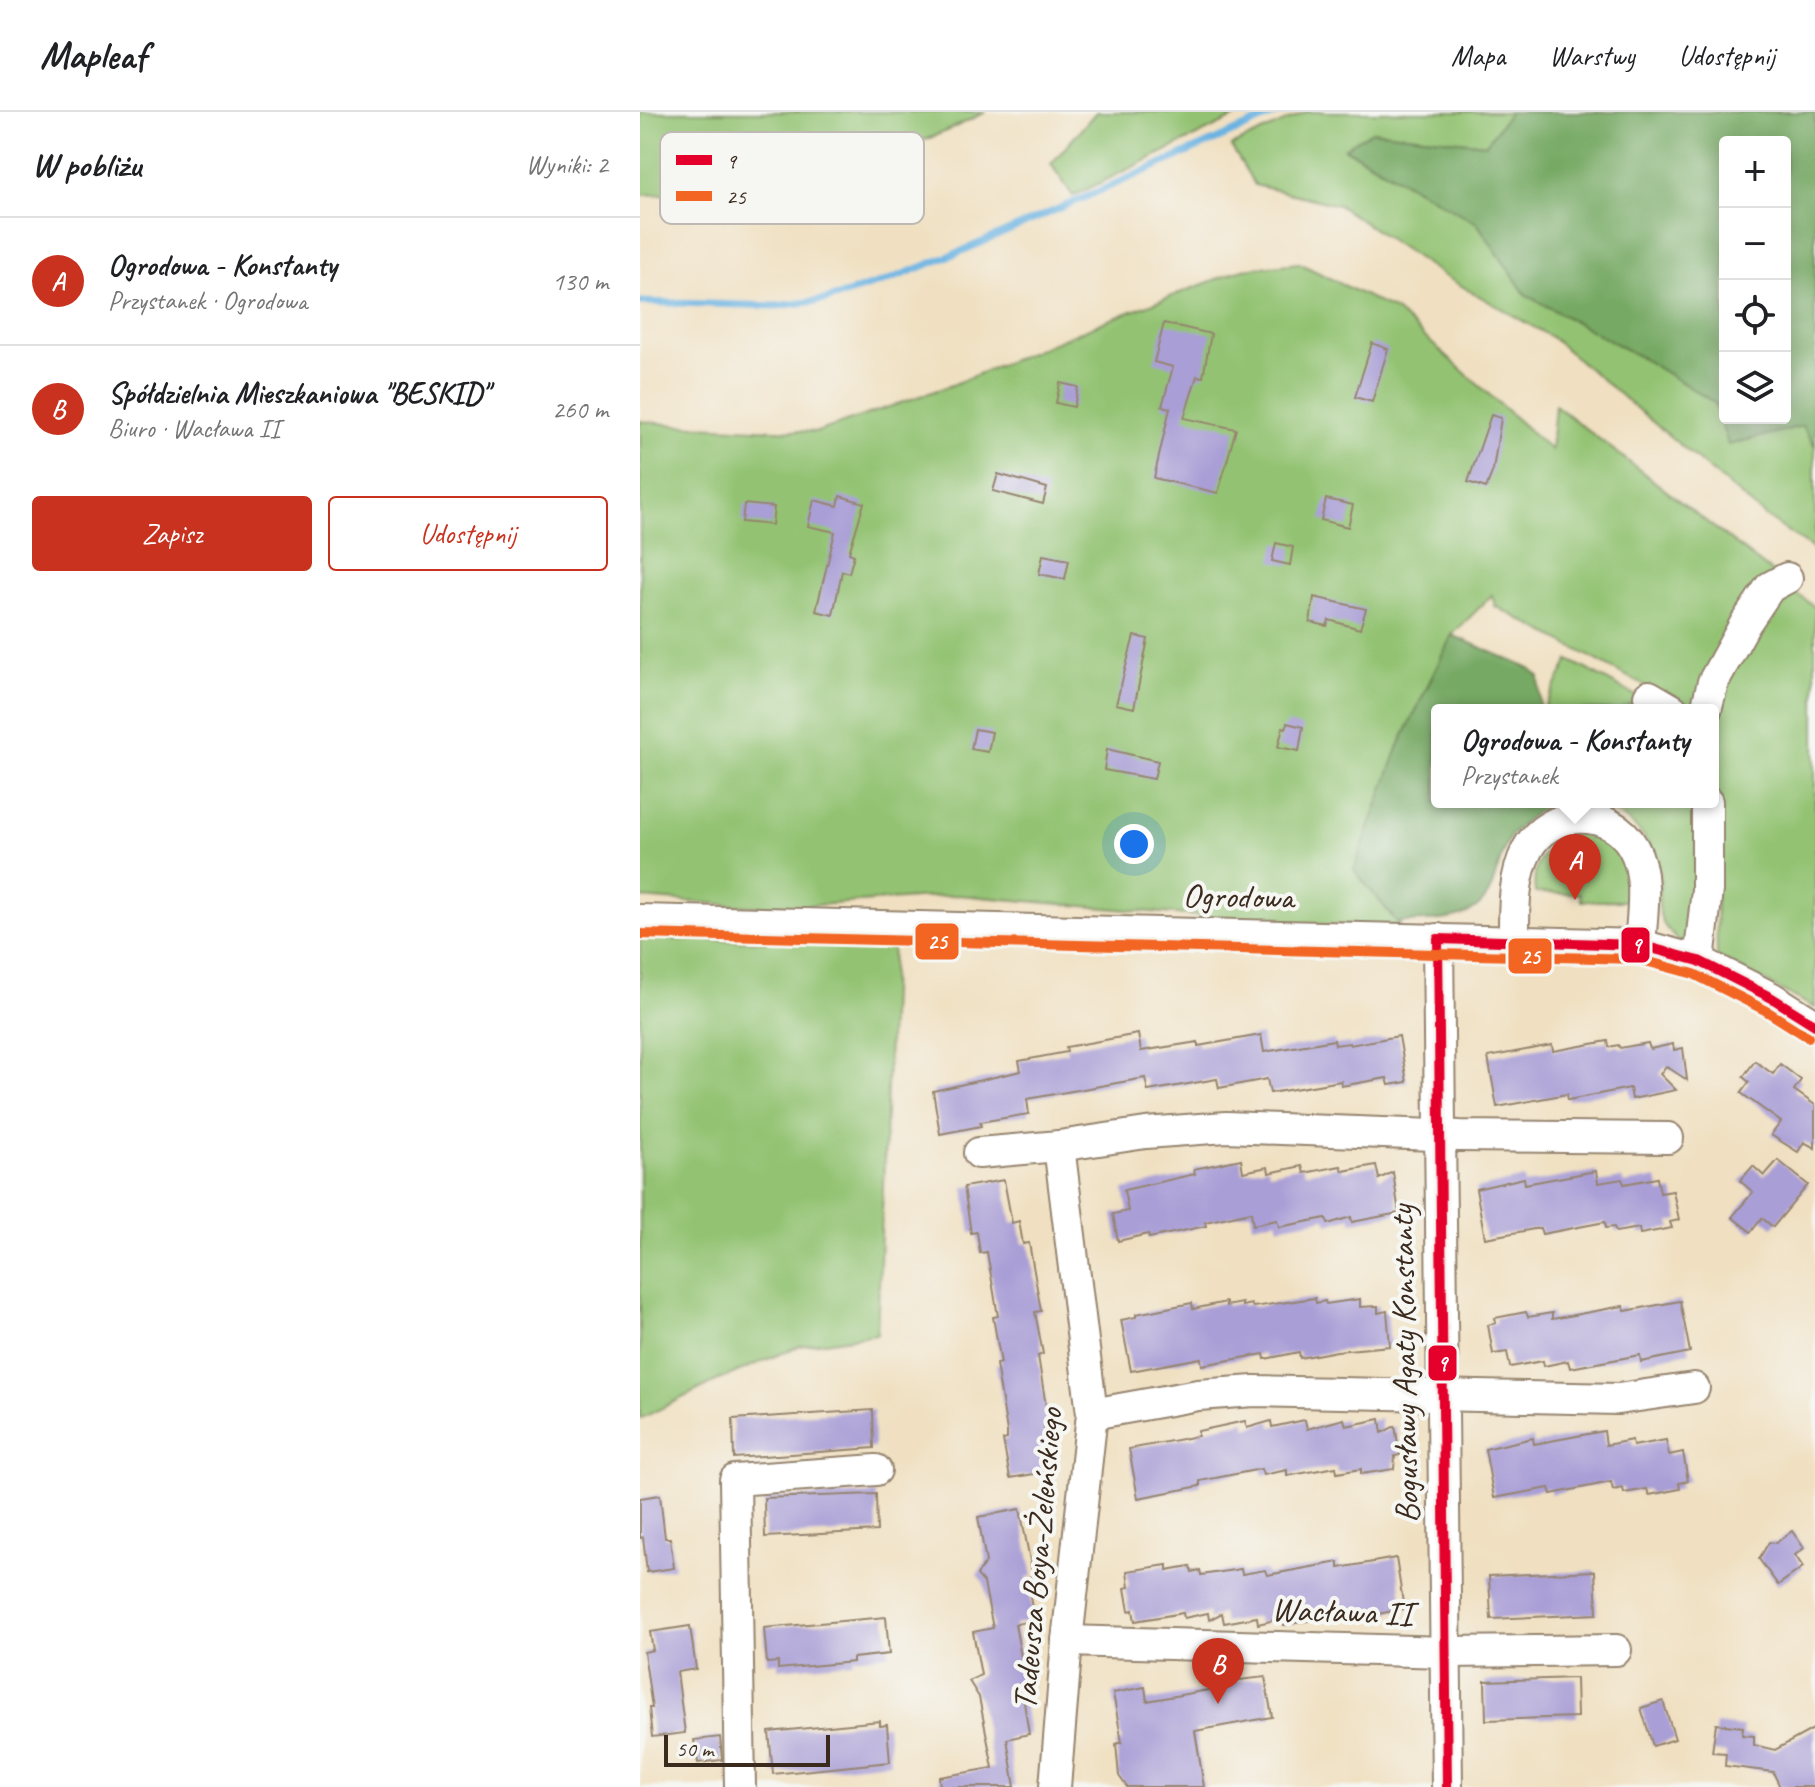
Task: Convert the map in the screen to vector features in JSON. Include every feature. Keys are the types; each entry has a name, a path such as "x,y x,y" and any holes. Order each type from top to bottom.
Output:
{"street":[{"path":"1708,704 1713,682 1745,624 1770,587 1787,578"},
{"path":"1699,961 1707,890 1707,808"},
{"path":"1514,941 1514,905 1519,869 1528,847 1546,828 1566,819 1593,817 1616,826 1634,848 1642,876 1640,945"},
{"name":"Ogrodowa","path":"640,920 1640,945 1699,961 1772,998 1815,1025"},
{"name":"Bogusławy Agaty Konstanty","path":"1438,939 1447,1787"},
{"path":"979,1153 1059,1146 1146,1133 1226,1127 1439,1135 1668,1138"},
{"name":"Tadeusza Boya-Żeleńskiego","path":"1055,1787 1067,1641 1092,1414 1059,1146"},
{"path":"1092,1414 1198,1395 1240,1392 1618,1399 1694,1388"},
{"path":"740,1787 735,1480 876,1470"},
{"name":"Wacława II","path":"1067,1641 1446,1652 1616,1650"}],"green space":[{"path":"640,112 985,112 924,140 924,132 660,132 660,194 640,195"},
{"path":"1096,112 1246,112 1073,196 1051,164"},
{"path":"1306,112 1510,112 1486,144 1372,131 1345,149 1477,223 1526,295 1642,358 1715,403 1719,424 1722,424 1728,444 1802,426 1815,446 1815,550 1765,516 1551,337 1444,276 1338,205 1255,185 1231,146"},
{"path":"1510,112 1815,112 1815,446 1802,426 1728,445 1722,424 1791,424 1791,136 1719,136 1719,416 1715,403 1642,358 1526,295 1477,223 1345,148 1372,131 1486,144"},
{"path":"1299,263 1396,311 1551,450 1555,405 1773,573 1703,704 1675,704 1495,606 1492,595 1452,635 1398,748 1400,926 1289,924 958,895 774,908 640,898 640,421 817,432 952,385 1106,321 1243,269"},
{"path":"1787,587 1815,607 1815,1008 1717,956 1715,808 1719,808 1719,704 1714,704 1719,684"},
{"path":"1452,635 1531,669 1539,677 1540,704 1431,704 1431,808 1544,808 1510,837 1488,895 1471,912 1436,921 1400,922 1400,926 1354,870 1398,748"},
{"path":"1569,660 1644,700 1644,704 1546,704"},
{"path":"1609,808 1700,808 1687,950 1662,921 1660,877 1655,855 1644,836"},
{"path":"1582,831 1607,839 1622,854 1628,875 1629,901 1581,901 1580,894 1535,893 1536,870 1545,852 1560,840"},
{"path":"640,939 893,943 877,1334 799,1346 716,1381 640,1419"}],"building":[{"path":"1164,323 1211,334 1203,377 1197,376 1184,418 1236,429 1218,493 1154,478 1170,408 1162,406 1173,367 1154,362"},
{"path":"1372,343 1388,349 1372,402 1355,397"},
{"path":"1060,383 1078,387 1074,407 1056,403"},
{"path":"1491,415 1501,418 1493,470 1486,488 1468,482"},
{"path":"998,474 1047,488 1043,504 993,491"},
{"path":"840,496 864,503 849,553 854,555 849,573 842,571 833,615 816,611 835,532 808,526 814,500 838,506"},
{"path":"1326,499 1353,505 1348,527 1321,520"},
{"path":"744,504 774,507 772,525 742,522"},
{"path":"1276,543 1293,547 1290,565 1272,561"},
{"path":"1043,555 1069,560 1065,579 1039,574"},
{"path":"1314,597 1366,609 1360,629 1329,620 1327,626 1310,622"},
{"path":"1134,636 1148,639 1134,708 1116,704"},
{"path":"1287,723 1303,727 1299,751 1278,747"},
{"path":"975,729 992,732 988,752 971,749"},
{"path":"1107,749 1158,761 1154,779 1104,770"},
{"path":"1138,1034 1141,1051 1198,1042 1198,1046 1261,1035 1264,1052 1334,1040 1335,1045 1350,1045 1399,1036 1407,1082 1389,1085 1387,1078 1341,1086 1341,1081 1270,1093 1267,1079 1219,1088 1217,1079 1148,1091 1145,1078 1027,1099 1029,1114 980,1122 981,1126 940,1134 933,1091 1021,1071 1019,1061 1067,1052 1066,1047"},
{"path":"1608,1041 1609,1047 1648,1043 1650,1049 1673,1044 1674,1050 1683,1048 1687,1080 1666,1066 1660,1074 1676,1090 1632,1099 1630,1088 1568,1100 1567,1094 1497,1107 1488,1057 1552,1045 1553,1051"},
{"path":"1755,1061 1773,1074 1780,1064 1801,1080 1794,1090 1815,1105 1815,1148 1804,1142 1798,1152 1771,1135 1781,1122 1741,1093 1749,1082 1743,1077"},
{"path":"1241,1159 1243,1172 1268,1167 1269,1173 1302,1166 1304,1173 1341,1166 1343,1171 1376,1165 1379,1179 1393,1172 1399,1213 1352,1222 1351,1217 1328,1224 1326,1218 1279,1227 1277,1220 1253,1225 1251,1212 1205,1222 1206,1226 1118,1241 1113,1214 1128,1211 1124,1190 1195,1174 1194,1169"},
{"path":"1778,1160 1808,1185 1773,1227 1762,1218 1751,1232 1732,1217 1753,1192 1740,1181 1753,1166 1764,1176"},
{"path":"1596,1171 1598,1183 1622,1179 1624,1184 1657,1178 1660,1193 1673,1191 1679,1220 1670,1222 1672,1228 1640,1234 1639,1228 1616,1232 1614,1227 1606,1228 1605,1222 1542,1234 1540,1228 1485,1238 1476,1189 1524,1178 1525,1184"},
{"path":"1004,1180 1012,1223 1019,1221 1023,1244 1029,1243 1041,1311 1035,1312 1043,1354 1038,1356 1049,1425 1044,1426 1052,1471 1010,1478 1003,1440 1007,1439 1007,1431 996,1364 1001,1363 993,1317 998,1316 987,1252 980,1253 977,1232 971,1233 964,1187"},
{"path":"1315,1298 1316,1303 1325,1301 1326,1304 1360,1299 1360,1307 1378,1306 1378,1313 1387,1311 1390,1346 1300,1358 1299,1352 1265,1359 1264,1354 1202,1365 1201,1358 1131,1371 1121,1320 1136,1317 1136,1314 1192,1303 1193,1309 1226,1302 1226,1306 1242,1303 1242,1306 1251,1304 1253,1307"},
{"path":"1680,1301 1690,1352 1641,1362 1640,1355 1570,1368 1568,1361 1544,1366 1543,1361 1510,1367 1507,1352 1493,1354 1488,1325 1496,1323 1495,1318 1526,1312 1528,1317 1552,1313 1552,1319 1623,1306 1625,1311"},
{"path":"873,1410 874,1448 734,1458 733,1419"},
{"path":"1344,1419 1346,1426 1380,1419 1382,1433 1395,1426 1400,1455 1395,1456 1394,1469 1361,1474 1361,1469 1337,1473 1336,1467 1287,1476 1287,1470 1263,1475 1261,1469 1200,1481 1200,1486 1138,1498 1129,1449 1198,1436 1198,1431 1245,1421 1247,1428 1271,1421 1272,1427 1305,1420 1307,1429"},
{"path":"1604,1431 1606,1445 1632,1440 1633,1446 1666,1440 1669,1455 1683,1452 1688,1481 1679,1483 1680,1489 1649,1495 1647,1489 1624,1493 1623,1488 1613,1490 1611,1482 1551,1494 1549,1488 1494,1498 1485,1449 1533,1438 1534,1444"},
{"path":"876,1494 877,1531 765,1537 764,1498"},
{"path":"660,1495 665,1538 670,1538 674,1568 647,1572 643,1537 640,1538 640,1498"},
{"path":"1020,1509 1033,1576 1027,1577 1034,1621 1015,1624 1027,1689 1022,1690 1029,1734 1007,1739 1015,1787 940,1787 939,1777 993,1768 979,1697 969,1681 981,1675 973,1632 993,1628 984,1583 977,1575 986,1562 978,1517"},
{"path":"1792,1531 1804,1548 1795,1555 1803,1567 1778,1585 1759,1559 1769,1542 1776,1543"},
{"path":"1396,1558 1404,1609 1357,1618 1356,1612 1284,1625 1283,1618 1258,1624 1257,1617 1224,1623 1222,1613 1209,1620 1208,1613 1184,1618 1183,1613 1135,1621 1133,1610 1129,1611 1125,1588 1129,1587 1127,1571 1167,1565 1167,1570 1190,1566 1192,1572 1200,1570 1201,1575 1241,1569 1242,1574 1265,1570 1267,1575 1339,1562 1339,1568"},
{"path":"1595,1571 1597,1614 1491,1619 1489,1576"},
{"path":"886,1617 889,1654 853,1658 853,1662 778,1669 778,1662 767,1663 764,1628"},
{"path":"690,1626 696,1669 677,1672 685,1733 652,1737 649,1708 652,1708 644,1652 653,1650 650,1632"},
{"path":"1265,1677 1272,1717 1195,1731 1204,1787 1127,1787 1119,1776 1116,1744 1122,1742 1113,1693 1145,1687 1147,1701 1214,1689 1213,1683"},
{"path":"1576,1678 1577,1717 1486,1720 1485,1681"},
{"path":"1663,1701 1675,1739 1653,1746 1641,1708"},
{"path":"880,1721 880,1726 887,1725 890,1762 773,1774 769,1732"},
{"path":"1716,1724 1743,1727 1742,1735 1754,1736 1754,1745 1775,1750 1815,1728 1815,1787 1780,1787 1773,1772 1725,1766 1726,1753 1712,1752"},
{"path":"720,1737 722,1760 698,1763 694,1740"}],"waterway":[{"path":"640,302 777,306 825,300 886,281 962,251 1280,112"}],"transit line":[{"name":"25","path":"640,934 1638,959 1694,974 1765,1010 1808,1037"},
{"name":"9","path":"1438,939 1447,1787"},
{"name":"9","path":"1438,939 1640,945 1699,961 1772,998 1815,1025"}],"place":[{"name":"Ogrodowa - Konstanty","path":"1575,900"},
{"name":"Spółdzielnia Mieszkaniowa \"BESKID\"","path":"1218,1704"}]}
